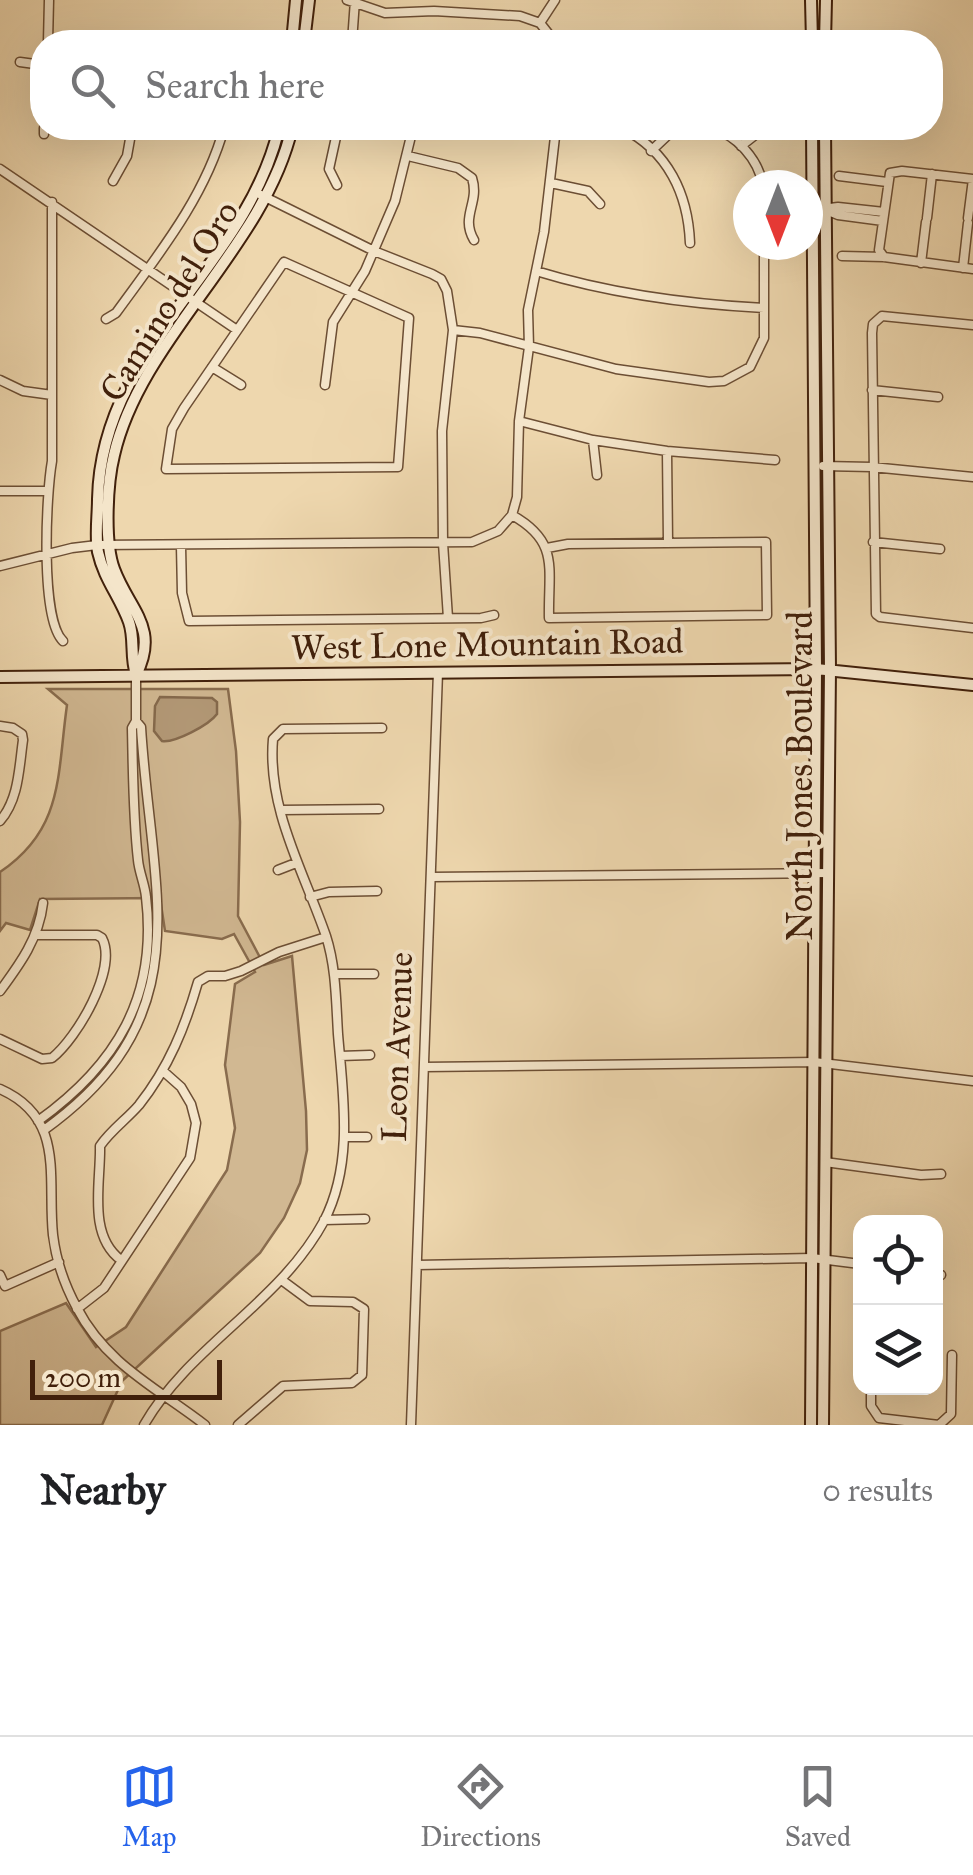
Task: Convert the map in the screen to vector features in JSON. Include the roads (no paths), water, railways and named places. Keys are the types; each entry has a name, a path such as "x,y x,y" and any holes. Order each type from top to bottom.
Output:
{"main road":[{"path":"293,30 296,0"},
{"path":"305,30 309,0"},
{"path":"811,0 812,30"},
{"path":"825,30 826,0"},
{"name":"Camino del Oro","path":"261,195 276,140"},
{"name":"Camino del Oro","path":"136,675 144,658 144,633 138,611 113,566 113,457 124,420 148,376 192,299 261,195 289,140"},
{"name":"North Jones Boulevard","path":"813,140 816,170"},
{"name":"North Jones Boulevard","path":"822,170 824,140"},
{"name":"North Jones Boulevard","path":"818,260 816,669 822,873"},
{"name":"North Jones Boulevard","path":"821,260 830,669 822,873 818,1258 824,1425"},
{"name":"Camino del Oro","path":"136,675 131,659 130,626 108,585 97,545 102,448 114,412 137,368 192,299"},
{"name":"West Lone Mountain Road","path":"0,678 830,669 973,684"},
{"name":"North Jones Boulevard","path":"811,1425 825,1162 820,1062"}],"street":[{"path":"48,30 49,0"},
{"path":"540,23 555,0"},
{"path":"352,30 352,1 385,13 434,5 520,16 540,23 546,30"},
{"path":"20,62 30,63"},
{"path":"112,182 128,156 130,140"},
{"path":"106,319 116,313 203,184 220,140"},
{"path":"335,140 329,169 337,185"},
{"path":"325,385 333,322 374,251 395,201 411,140"},
{"path":"0,566 97,545 443,543 472,542 492,535 512,514 518,498 519,421 529,347 528,310 555,140"},
{"path":"637,140 671,172 686,203 690,243"},
{"path":"651,151 662,140"},
{"path":"734,140 758,170"},
{"path":"741,146 749,140"},
{"path":"408,156 458,168 472,178 474,196 467,223 474,240"},
{"path":"0,168 237,330"},
{"path":"884,257 879,250 887,182 894,172 973,179 962,268"},
{"path":"922,263 932,174"},
{"path":"839,176 887,182"},
{"path":"551,183 588,191 600,204"},
{"path":"261,195 441,279 448,290 454,330 442,431 448,618"},
{"path":"52,202 52,461 47,490 46,556 52,618 63,641"},
{"path":"823,211 838,216 883,216"},
{"path":"842,256 884,257 973,269"},
{"path":"454,330 616,369 724,381 750,367 764,338 764,260"},
{"path":"284,262 351,292 409,318 398,467 166,469 172,430 284,262"},
{"path":"536,272 628,295 690,304 764,308"},
{"path":"973,325 882,316 872,333 876,614 880,618 973,628"},
{"path":"212,367 240,385"},
{"path":"0,380 22,390 52,394"},
{"path":"872,390 938,397"},
{"path":"519,421 593,440 776,460"},
{"path":"593,440 597,476"},
{"path":"667,451 668,542"},
{"path":"815,466 872,466 973,477"},
{"path":"0,491 47,490"},
{"path":"512,514 535,528 547,548 549,618 767,615 766,542 568,544 547,548"},
{"path":"873,542 940,549"},
{"path":"181,546 182,594 189,621 494,616"},
{"name":"Leon Avenue","path":"411,1425 438,672"},
{"path":"41,1126 103,1064 119,1042 138,999 147,940 134,788 132,728 136,722 136,675"},
{"path":"41,1126 73,1109 104,1079 132,1038 151,991 157,952 156,855 145,788 142,726 136,722"},
{"path":"0,726 19,732 23,740 15,792 0,821"},
{"path":"144,1425 162,1395 283,1280 324,1220 338,1181 344,1137 334,974 326,937 296,863 281,810 272,748 277,733 283,729 382,728"},
{"path":"281,810 380,810"},
{"path":"278,870 296,863"},
{"path":"431,877 822,873"},
{"path":"310,898 329,892 376,891"},
{"path":"0,992 36,935 43,903"},
{"path":"0,1040 47,1060 77,1030 90,1006 105,960 102,938 36,935"},
{"path":"122,1260 106,1245 101,1230 100,1146 136,1109 173,1053 198,982 240,971 279,952 326,937"},
{"path":"334,974 374,974"},
{"path":"340,1056 370,1055"},
{"path":"424,1066 820,1062 973,1081"},
{"path":"77,1309 104,1288 190,1158 196,1141 191,1104 181,1086 162,1071"},
{"path":"0,1088 20,1100 41,1126 52,1160 51,1209 59,1262 77,1309 104,1348 127,1370 205,1425"},
{"path":"344,1137 368,1137"},
{"path":"825,1162 921,1175 941,1174"},
{"path":"324,1220 366,1219"},
{"path":"417,1266 818,1258 853,1263"},
{"path":"0,1275 5,1286 59,1262"},
{"path":"238,1425 283,1386 352,1383 362,1375 364,1309 353,1302 310,1301 283,1280"},
{"path":"872,1395 871,1406 879,1418 939,1425 951,1414 952,1355"}]}
